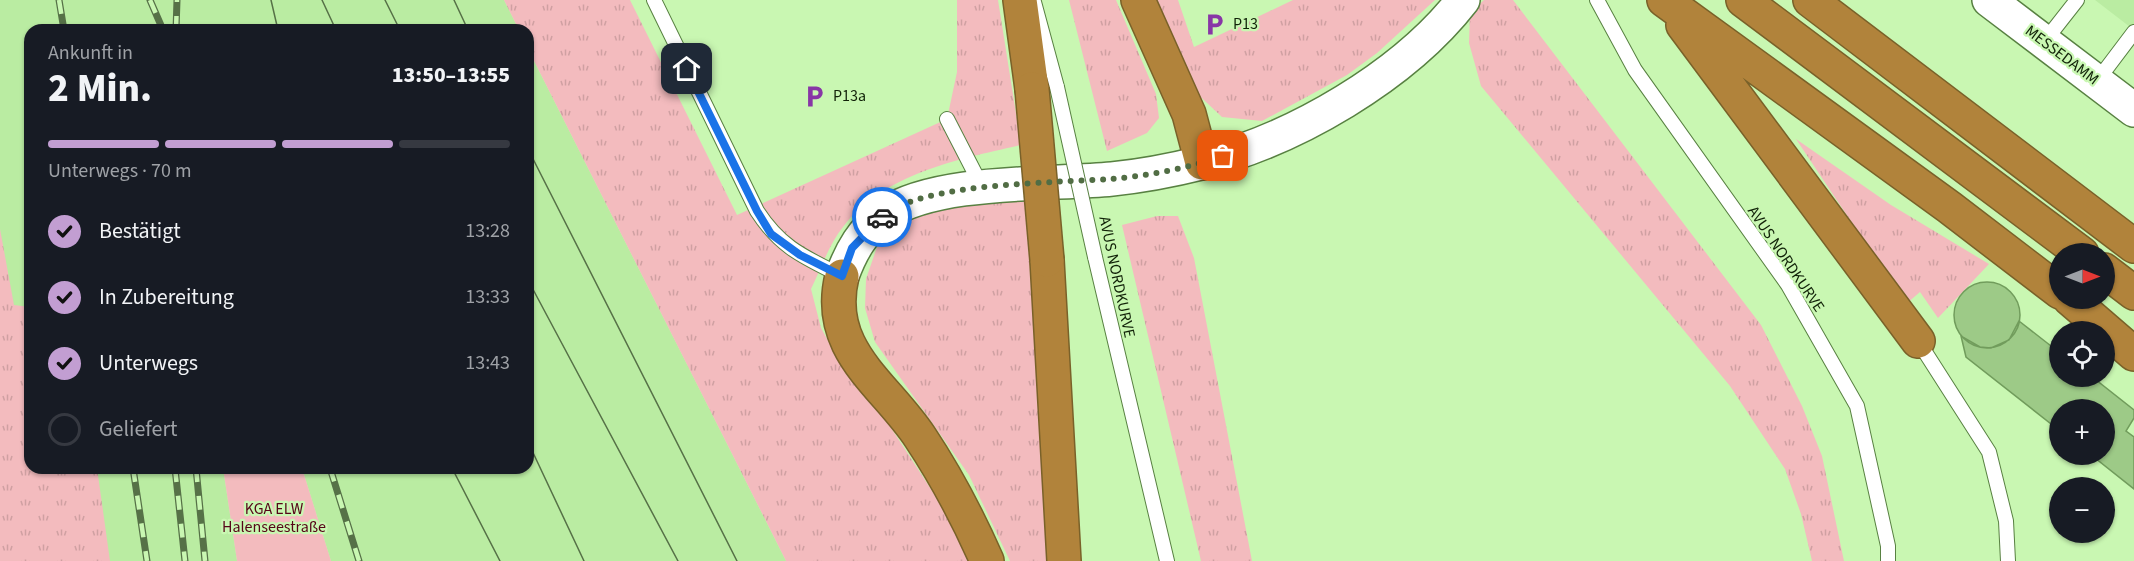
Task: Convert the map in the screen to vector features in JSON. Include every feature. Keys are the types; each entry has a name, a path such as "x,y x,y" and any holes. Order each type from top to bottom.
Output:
{"highway":[{"path":"1020,0 1044,88 1047,260 1064,561"},
{"path":"1138,0 1189,114 1202,163"},
{"path":"1743,0 2067,243"},
{"path":"1810,0 2134,246"},
{"path":"1665,1 1949,207 2049,283"},
{"path":"1665,1 1726,86 1918,341"},
{"path":"842,276 838,293 839,316 846,340 859,364 919,435 966,515 987,561"},
{"path":"2115,278 2134,292"},
{"path":"2081,309 2134,354"}],"main road":[{"path":"842,276 852,248 886,214 919,199 996,186 1113,178 1202,163 1311,121 1378,80 1420,45 1463,0"},
{"name":"MESSEDAMM","path":"1989,0 2134,110"}],"lane":[{"path":"654,0 757,211 771,234 800,255 842,276"},
{"name":"AVUS NORDKURVE","path":"1034,0 1044,88 1095,256 1167,561"},
{"name":"AVUS NORDKURVE","path":"1597,0 1635,70 1788,285 1857,406 1888,546 1888,561"},
{"path":"2044,42 2077,0"},
{"path":"2097,81 2134,32"},
{"path":"947,119 996,186"},
{"path":"1918,341 1989,452 2006,521 2008,561"}],"shaded area":[{"path":"0,0 504,0 516,24 24,24 24,474 224,474 237,561 0,561"},
{"path":"2095,0 2134,0 2134,30"},
{"path":"534,61 786,561 331,561 304,474 534,474"}],"green space":[{"path":"504,0 630,0 737,215 947,119 957,72 957,0 998,0 1021,145 973,156 924,171 879,193 860,209 838,234 811,289 821,328 841,364 880,411 944,509 968,561 786,561 534,61 534,24 516,24"},
{"path":"1069,0 1116,0 1156,94 1159,118 1147,133 1107,151"},
{"path":"1155,0 1178,0 1194,47 1293,0 1435,0 1377,53 1347,75 1262,121 1222,117 1191,88"},
{"path":"1484,0 1513,0 1761,325 1802,406 1822,456 1844,561 1812,561 1801,514 1785,469 1730,386 1481,86 1469,43 1470,13"},
{"path":"1796,139 1891,205 1989,264 1938,318 1920,292 1906,304"},
{"path":"1027,199 1052,561 1010,561 969,475 875,342 865,308 866,279 878,244 908,220 952,207"},
{"path":"1157,216 1178,216 1194,258 1252,561 1201,561 1122,225"},
{"path":"0,229 14,305 24,306 24,474 98,474 110,561 0,561"},
{"name":"KGA ELW Halenseestraße","path":"224,474 304,474 331,561 237,561"}],"building":[{"path":"1987,282 1999,285 2010,292 2017,303 2020,315 2017,327 2010,338 1999,345 1987,348 1975,345 1964,338 1957,327 1954,315 1957,303 1964,292 1975,285"},
{"path":"2019,321 2049,344 2049,387 2105,387 2134,410 2134,418 2126,431 2134,437 2134,489 2104,465 2115,465 2115,399 2049,399 2049,422 1966,357 1961,336 1980,347 1991,348 2009,340"}],"tram line":[{"path":"271,0 277,24"},
{"path":"322,0 333,24"},
{"path":"385,0 397,24"},
{"path":"454,0 465,24"},
{"path":"534,161 737,561"},
{"path":"534,291 678,561"},
{"path":"534,455 584,561"},
{"path":"455,474 500,561"}],"railway":[{"path":"59,0 63,24"},
{"path":"150,0 160,24"},
{"path":"176,24 177,0"},
{"path":"134,474 147,561"},
{"path":"176,474 185,561"},
{"path":"197,474 205,561"},
{"path":"332,474 359,561"}],"way so far":[{"path":"882,217 919,199 982,187 1113,178 1202,163 1223,156"}],"place":[{"name":"P13","path":"1215,24"},
{"name":"P13a","path":"815,96"}],"route":[{"path":"687,69 757,211 771,234 800,255 842,276 852,248 882,217"}]}
